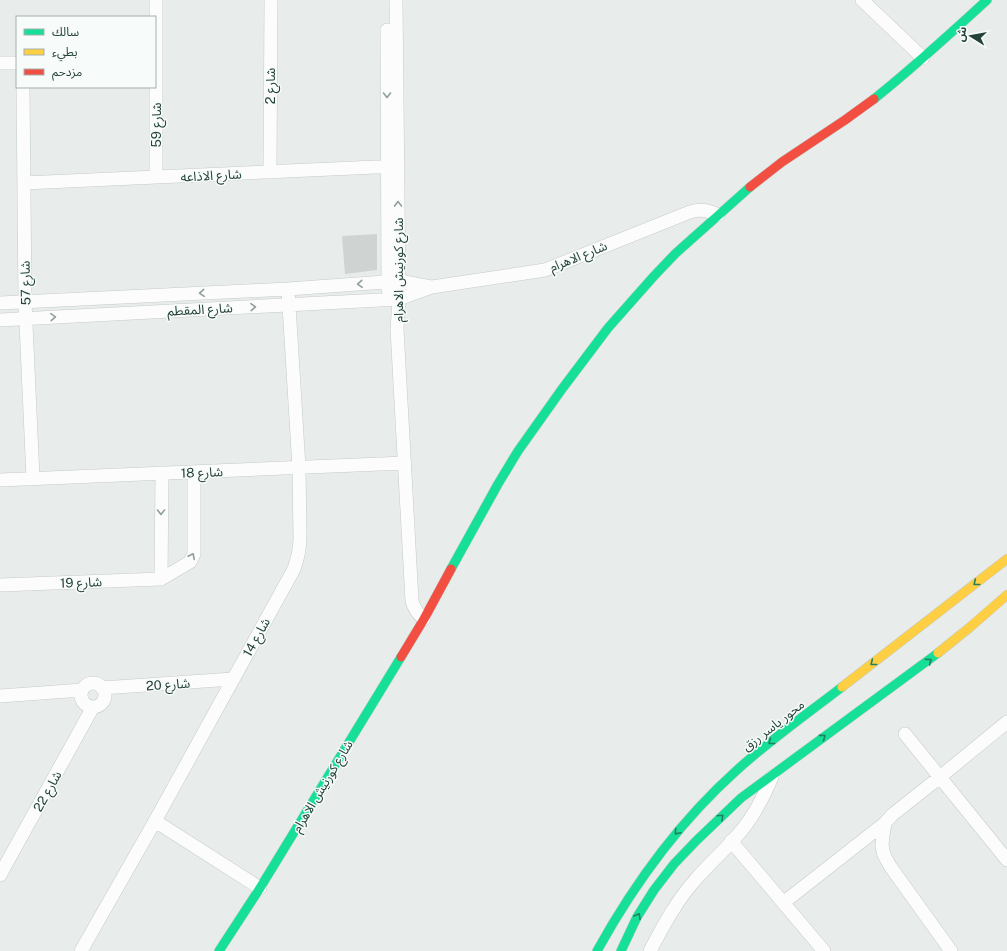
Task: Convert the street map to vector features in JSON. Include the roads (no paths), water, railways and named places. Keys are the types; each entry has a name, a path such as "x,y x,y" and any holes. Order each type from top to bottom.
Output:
{"street":[{"name":"شارع 59","path":"156,0 156,16"},
{"name":"شارع 2","path":"270,172 271,0"},
{"name":"شارع كورنيش الاهرام","path":"387,0 392,166 393,282 412,601 418,615 424,619"},
{"name":"شارع كورنيش الاهرام","path":"392,166 396,0"},
{"path":"862,0 923,58"},
{"name":"شارع كورنيش الاهرام","path":"219,951 260,888 424,619 498,484 518,452 562,389 608,328 676,253 718,215 766,174 872,101 898,80 987,0"},
{"path":"0,63 16,63"},
{"name":"شارع 57","path":"24,88 25,318 33,478"},
{"name":"شارع 59","path":"155,88 156,177"},
{"name":"شارع الاذاعه","path":"24,184 392,166"},
{"name":"شارع الاهرام","path":"394,299 432,287 545,270 697,210 704,210 718,215"},
{"name":"شارع الاهرام","path":"393,282 432,287"},
{"name":"شارع المقطم","path":"0,303 288,289 393,282"},
{"name":"شارع 14","path":"81,951 155,821 294,569 298,559 300,548 299,468 288,289"},
{"name":"شارع المقطم","path":"0,320 394,299"},
{"name":"شارع 18","path":"0,480 404,463"},
{"name":"شارع 19","path":"0,585 161,579 190,562 194,554 194,472"},
{"path":"161,579 162,473"},
{"name":"محور ياسر رزق","path":"597,951 623,905 658,856 676,833 717,789 761,750 1007,559"},
{"path":"621,951 637,917 654,890 674,864 741,798 929,660 1007,595"},
{"name":"شارع 20","path":"102,688 233,679"},
{"path":"90,683 97,684 102,688 104,695 102,702 93,707 84,703 81,697 84,687 90,683"},
{"path":"0,696 82,690"},
{"name":"شارع 22","path":"0,875 93,707"},
{"path":"783,903 885,823 892,814 1007,722"},
{"path":"905,734 1005,852"},
{"path":"650,951 679,902 695,880 751,817 760,803 774,773"},
{"path":"155,821 260,888"},
{"path":"885,823 882,835 884,855 890,866 951,951"},
{"path":"731,841 824,951"}]}
